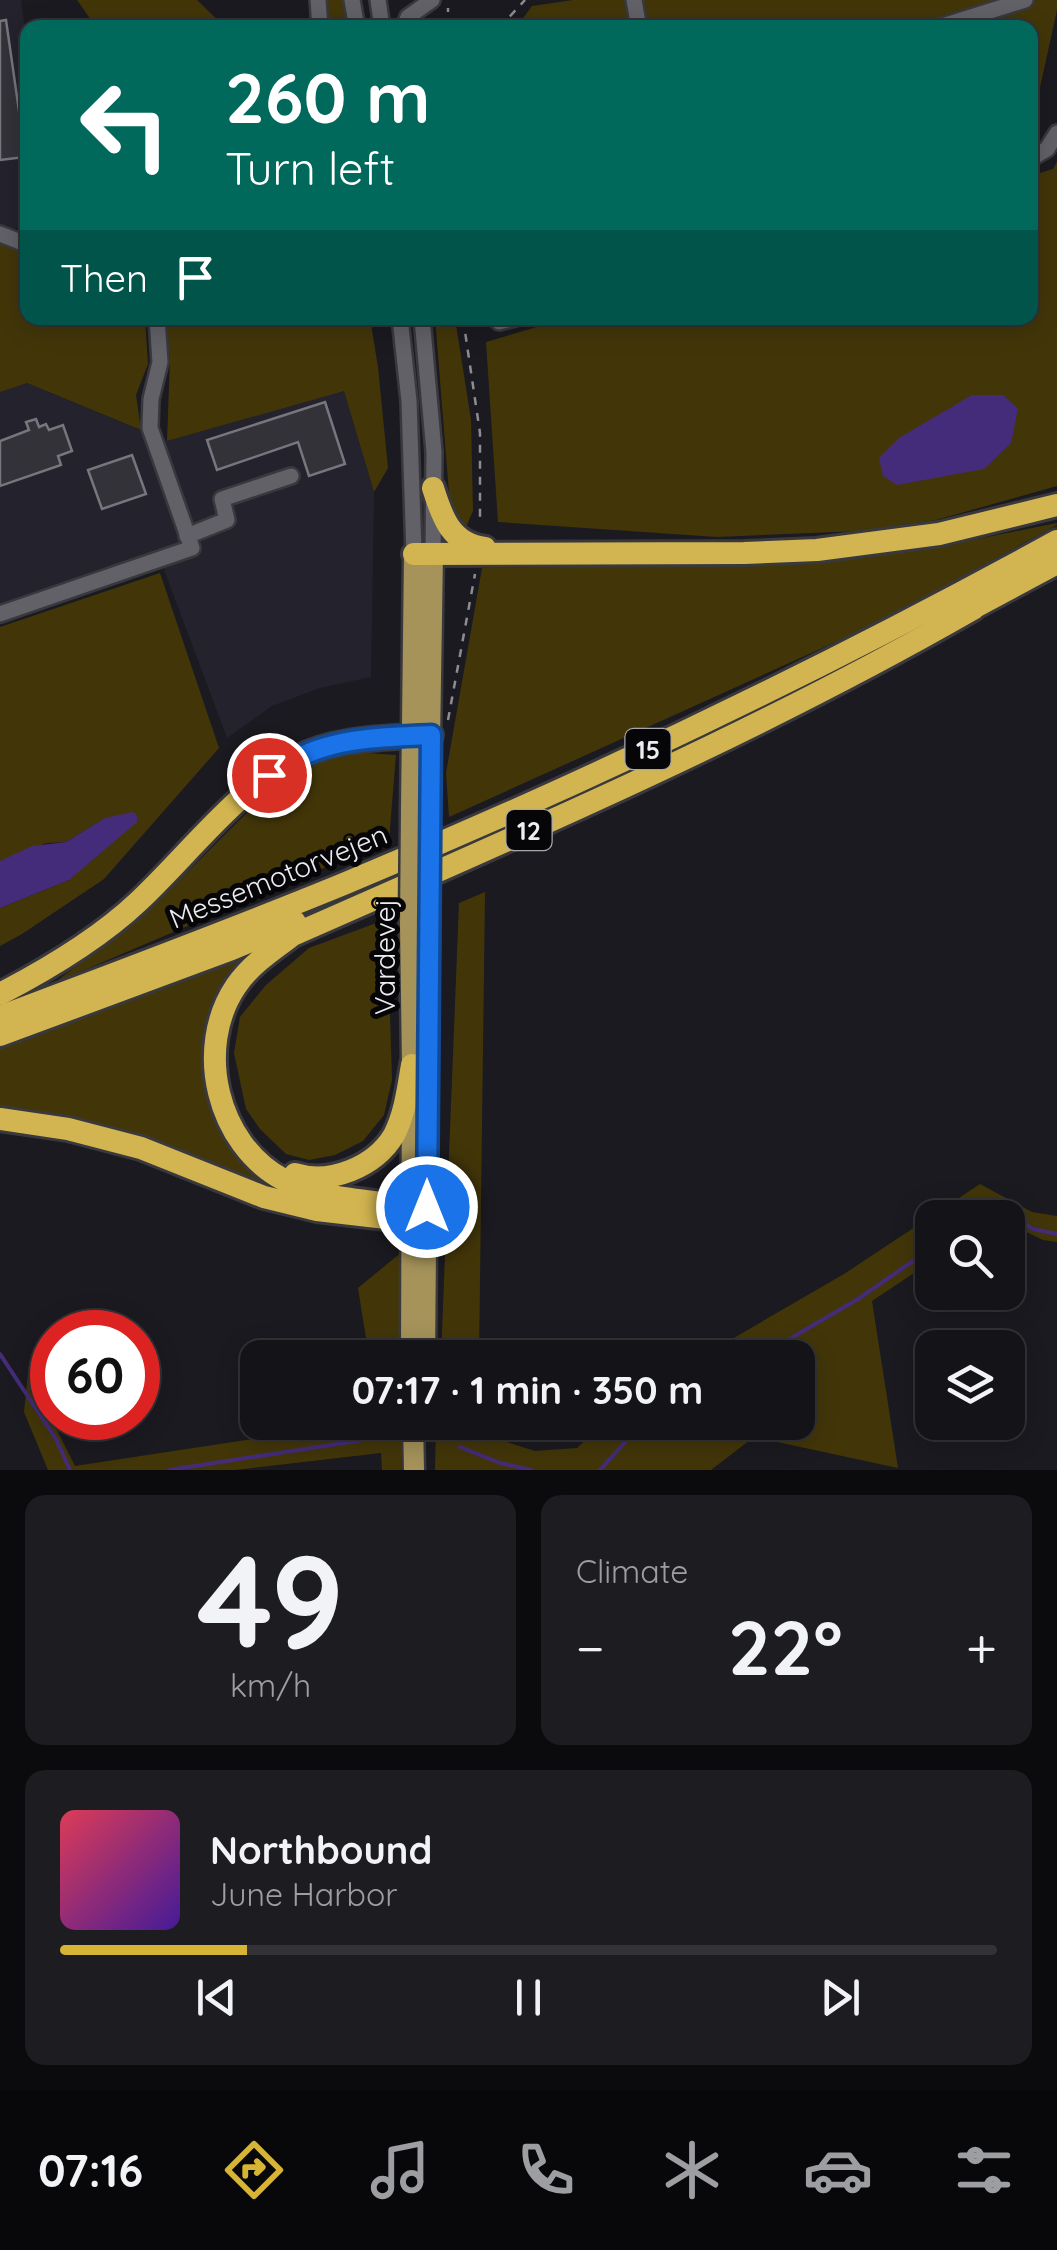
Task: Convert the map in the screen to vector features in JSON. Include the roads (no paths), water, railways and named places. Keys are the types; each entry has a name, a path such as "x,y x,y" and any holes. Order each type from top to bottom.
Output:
{"highway":[{"path":"434,488 448,528 459,538 474,546 523,553"},
{"path":"423,554 817,550 938,534 1057,505"},
{"name":"Messemotorvejen","path":"0,1017 230,940 666,741 930,610 1057,541"},
{"name":"Messemotorvejen","path":"0,1035 472,846 974,609 1057,564"},
{"name":"12","path":"419,1214 305,1190 254,1159 218,1097 213,1060 219,1021 235,987 246,974 293,935 682,760 880,663 974,609"},
{"path":"0,994 82,946 136,904 240,800 297,758 348,741 430,733"},
{"path":"239,1138 277,1168 302,1176 323,1178 350,1170 373,1158 393,1137 404,1111 412,1065"},
{"path":"0,1119 141,1148 264,1197 317,1210 419,1214"}],"main road":[{"name":"Vardevej","path":"412,1340 419,1214 420,806 430,733 423,554"},
{"name":"Vardevej","path":"420,923 412,1065 424,1340"},
{"path":"414,1470 415,1440"}],"street":[{"path":"407,20 432,0"},
{"path":"961,20 1025,0"},
{"path":"1038,154 1047,149 1057,132"},
{"path":"0,614 192,548 150,428 151,399 160,362 157,325"},
{"name":"Vardevej","path":"401,325 423,554"},
{"name":"Vardevej","path":"423,325 434,452 434,488 423,554"},
{"path":"188,536 227,520 222,499 291,476"}],"waterway":[{"path":"1025,1224 1057,1234"},
{"path":"788,1340 915,1260"},
{"path":"0,1354 56,1439 70,1470"},
{"path":"169,1470 363,1440"},
{"path":"600,1470 627,1440"},
{"path":"460,1447 531,1470"}]}
